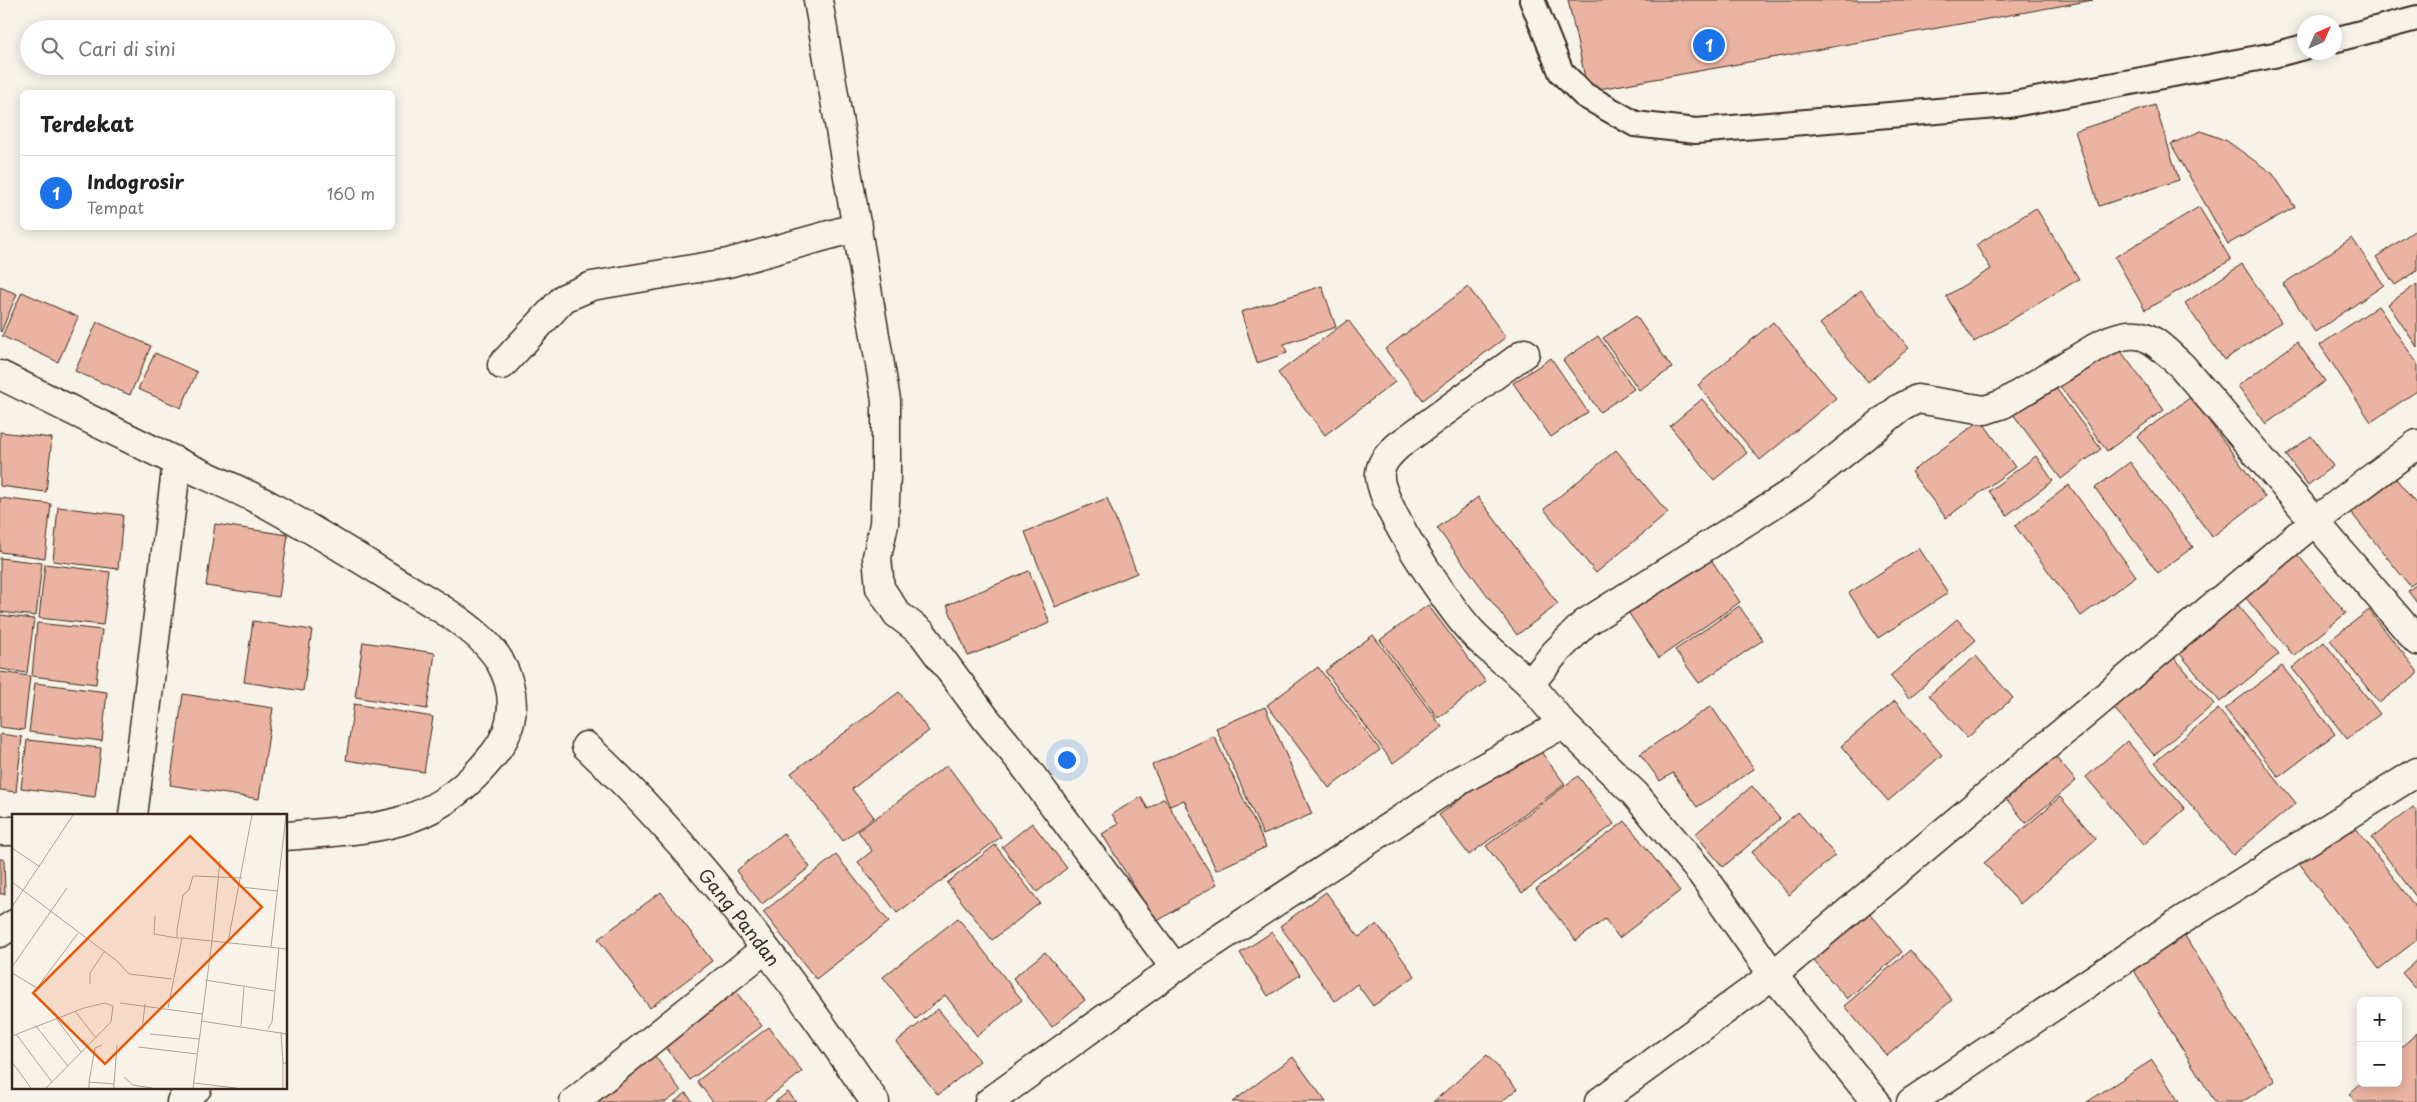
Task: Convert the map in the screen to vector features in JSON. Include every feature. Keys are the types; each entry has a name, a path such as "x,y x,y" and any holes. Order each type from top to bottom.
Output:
{"street":[{"path":"818,0 886,400 884,524 877,557 880,588 897,614 922,633 975,705 1020,760 1175,968"},
{"path":"502,365 564,298 592,286 728,263 858,227"},
{"path":"1530,684 1554,653 1584,623 1799,488 1900,408 1917,399 1926,399 1985,410 2003,404 2103,343 2125,334 2140,334 2162,348 2182,366 2417,640"},
{"path":"1525,353 1399,445 1387,457 1380,472 1381,485 1401,530 1437,588 1471,631 1530,684 1563,724 1635,794 1702,874 1772,975 1876,1102"},
{"path":"0,375 270,506 427,600 486,644 498,660 508,681 513,715 503,743 481,770 455,795 421,815 372,829 288,836"},
{"path":"1599,1102 1772,975 2315,521 2417,444"},
{"path":"133,814 177,462"},
{"path":"989,1102 1175,968 1459,781 1563,724"},
{"name":"Gang Pandan","path":"586,746 635,792 697,862 783,970 876,1102"},
{"path":"1911,1102 2179,922 2413,782"},
{"path":"0,933 12,925"},
{"path":"574,1102 765,949"},
{"path":"181,1102 196,1090"}],"lane":[{"path":"1532,0 1561,72 1584,96 1635,124 1696,131 2009,105 2274,55 2297,49"},
{"path":"2342,38 2417,18"}],"building":[{"path":"1568,0 2093,0 1588,91"},
{"path":"2155,105 2179,180 2099,206 2075,131"},
{"path":"2201,131 2227,141 2273,174 2295,207 2228,244 2171,144"},
{"path":"2199,207 2231,260 2145,310 2115,257"},
{"path":"2036,208 2079,279 1974,342 1946,296 1991,269 1976,245"},
{"path":"2417,229 2417,271 2395,285 2376,257"},
{"path":"2352,238 2384,285 2315,332 2283,284"},
{"path":"2242,264 2281,322 2224,360 2185,303"},
{"path":"2417,284 2417,347 2388,304"},
{"path":"1322,286 1336,327 1284,344 1287,353 1257,363 1241,312"},
{"path":"0,287 17,294 1,332 0,331"},
{"path":"1468,287 1506,337 1423,400 1385,349"},
{"path":"1861,290 1909,348 1868,382 1820,324"},
{"path":"22,292 78,317 58,362 2,336"},
{"path":"2378,306 2417,363 2417,391 2371,422 2320,345"},
{"path":"1636,316 1672,368 1639,390 1603,338"},
{"path":"1348,320 1395,382 1325,435 1278,373"},
{"path":"97,322 151,346 130,395 75,371"},
{"path":"1773,322 1836,398 1760,460 1698,385"},
{"path":"1598,336 1634,389 1600,412 1563,360"},
{"path":"2297,342 2325,381 2266,424 2238,386"},
{"path":"2115,343 2164,410 2107,451 2059,385"},
{"path":"155,353 197,372 181,408 138,389"},
{"path":"1551,358 1588,412 1551,437 1513,383"},
{"path":"2050,380 2101,449 2061,479 2010,410"},
{"path":"2191,397 2265,497 2212,537 2137,436"},
{"path":"1702,399 1747,453 1714,480 1670,426"},
{"path":"1981,420 2015,467 1946,518 1911,472"},
{"path":"0,432 52,438 46,492 0,486"},
{"path":"2311,436 2333,466 2308,485 2286,455"},
{"path":"1616,450 1668,513 1596,573 1544,509"},
{"path":"2036,456 2053,481 2007,515 1989,491"},
{"path":"2130,462 2193,547 2158,573 2095,488"},
{"path":"2393,475 2417,505 2417,581 2410,586 2349,510"},
{"path":"2069,485 2136,576 2081,616 2015,526"},
{"path":"1478,497 1558,604 1517,635 1437,528"},
{"path":"0,498 51,504 45,558 0,552"},
{"path":"1107,498 1137,573 1055,607 1025,532"},
{"path":"58,507 123,515 118,569 53,561"},
{"path":"215,524 288,535 279,597 206,586"},
{"path":"1919,548 1948,593 1878,638 1849,593"},
{"path":"2292,548 2346,613 2294,656 2240,591"},
{"path":"1707,554 1740,602 1659,658 1626,609"},
{"path":"0,558 42,563 36,616 0,612"},
{"path":"45,564 110,572 103,625 39,618"},
{"path":"1029,571 1050,623 968,656 947,605"},
{"path":"2417,584 2417,603 2408,591"},
{"path":"2233,599 2279,654 2220,702 2175,648"},
{"path":"1428,605 1486,682 1438,718 1380,640"},
{"path":"1739,606 1763,640 1699,683 1675,650"},
{"path":"2369,610 2417,671 2417,674 2379,703 2330,640"},
{"path":"0,615 34,619 27,673 0,669"},
{"path":"1957,619 1976,640 1909,698 1890,676"},
{"path":"253,621 312,630 303,691 244,682"},
{"path":"37,623 102,630 96,684 32,676"},
{"path":"1373,635 1442,727 1393,763 1325,671"},
{"path":"363,642 435,653 427,709 355,697"},
{"path":"2324,642 2380,714 2347,739 2292,668"},
{"path":"1976,656 2013,698 1967,738 1929,695"},
{"path":"2173,656 2214,704 2154,755 2113,707"},
{"path":"2282,666 2335,734 2279,777 2225,709"},
{"path":"1318,667 1380,750 1329,788 1267,705"},
{"path":"0,672 30,676 24,730 0,727"},
{"path":"35,683 107,692 102,741 29,732"},
{"path":"899,692 929,731 852,789 874,817 843,841 791,773"},
{"path":"183,694 273,708 259,799 170,785"},
{"path":"1895,701 1942,755 1888,801 1841,746"},
{"path":"354,704 433,717 424,772 346,760"},
{"path":"1711,706 1754,769 1697,807 1673,773 1660,781 1640,754"},
{"path":"1265,707 1312,814 1263,835 1216,728"},
{"path":"2218,709 2296,803 2233,855 2155,762"},
{"path":"0,734 22,737 16,792 0,790"},
{"path":"1214,736 1266,847 1216,870 1184,800 1170,806 1152,765"},
{"path":"27,740 101,748 95,797 21,788"},
{"path":"2127,741 2185,809 2143,845 2086,777"},
{"path":"1535,744 1565,784 1469,855 1439,815"},
{"path":"2052,753 2076,781 2026,823 2003,795"},
{"path":"947,765 1001,837 897,913 858,862 872,851 858,831"},
{"path":"1578,776 1614,824 1522,893 1486,846"},
{"path":"1752,786 1780,819 1723,867 1695,834"},
{"path":"1141,797 1148,809 1164,798 1217,884 1156,922 1102,834 1118,824 1112,814"},
{"path":"2060,797 2096,839 2020,904 1984,863"},
{"path":"2413,807 2417,812 2417,898 2372,838"},
{"path":"1798,812 1835,855 1789,895 1752,852"},
{"path":"1625,821 1680,891 1619,938 1605,919 1576,941 1536,889"},
{"path":"1032,823 1067,868 1037,892 1002,847"},
{"path":"2353,824 2417,909 2417,940 2379,969 2299,863"},
{"path":"783,833 810,867 762,904 736,871"},
{"path":"995,845 1040,903 992,940 947,883"},
{"path":"836,855 889,922 816,979 763,912"},
{"path":"0,859 4,859 5,894 0,894"},
{"path":"661,892 712,961 650,1008 598,939"},
{"path":"1326,892 1359,937 1377,924 1415,976 1373,1006 1357,984 1335,1001 1280,926"},
{"path":"1863,905 1902,952 1847,999 1806,952"},
{"path":"958,918 1022,1000 977,1036 945,995 916,1019 883,977"},
{"path":"1272,932 1300,975 1268,996 1240,953"},
{"path":"2185,936 2275,1081 2242,1102 2215,1102 2133,969"},
{"path":"1910,950 1952,1000 1887,1056 1844,1006"},
{"path":"1045,952 1085,1000 1052,1027 1013,978"},
{"path":"2417,960 2417,990 2402,973"},
{"path":"734,989 762,1026 690,1080 663,1043"},
{"path":"938,1009 980,1061 938,1095 896,1042"},
{"path":"769,1027 802,1072 763,1102 713,1102 697,1081"},
{"path":"2417,1033 2417,1102 2356,1102 2349,1094 2357,1087 2402,1087 2402,1046"},
{"path":"646,1044 681,1091 666,1102 585,1102"},
{"path":"1487,1055 1517,1089 1501,1102 1433,1102"},
{"path":"1293,1057 1326,1102 1232,1102"},
{"path":"2152,1060 2179,1102 2087,1102"},
{"path":"788,1092 796,1102 775,1102"},
{"path":"686,1093 693,1102 674,1102"}],"place":[{"name":"Indogrosir","path":"1709,45"}]}
